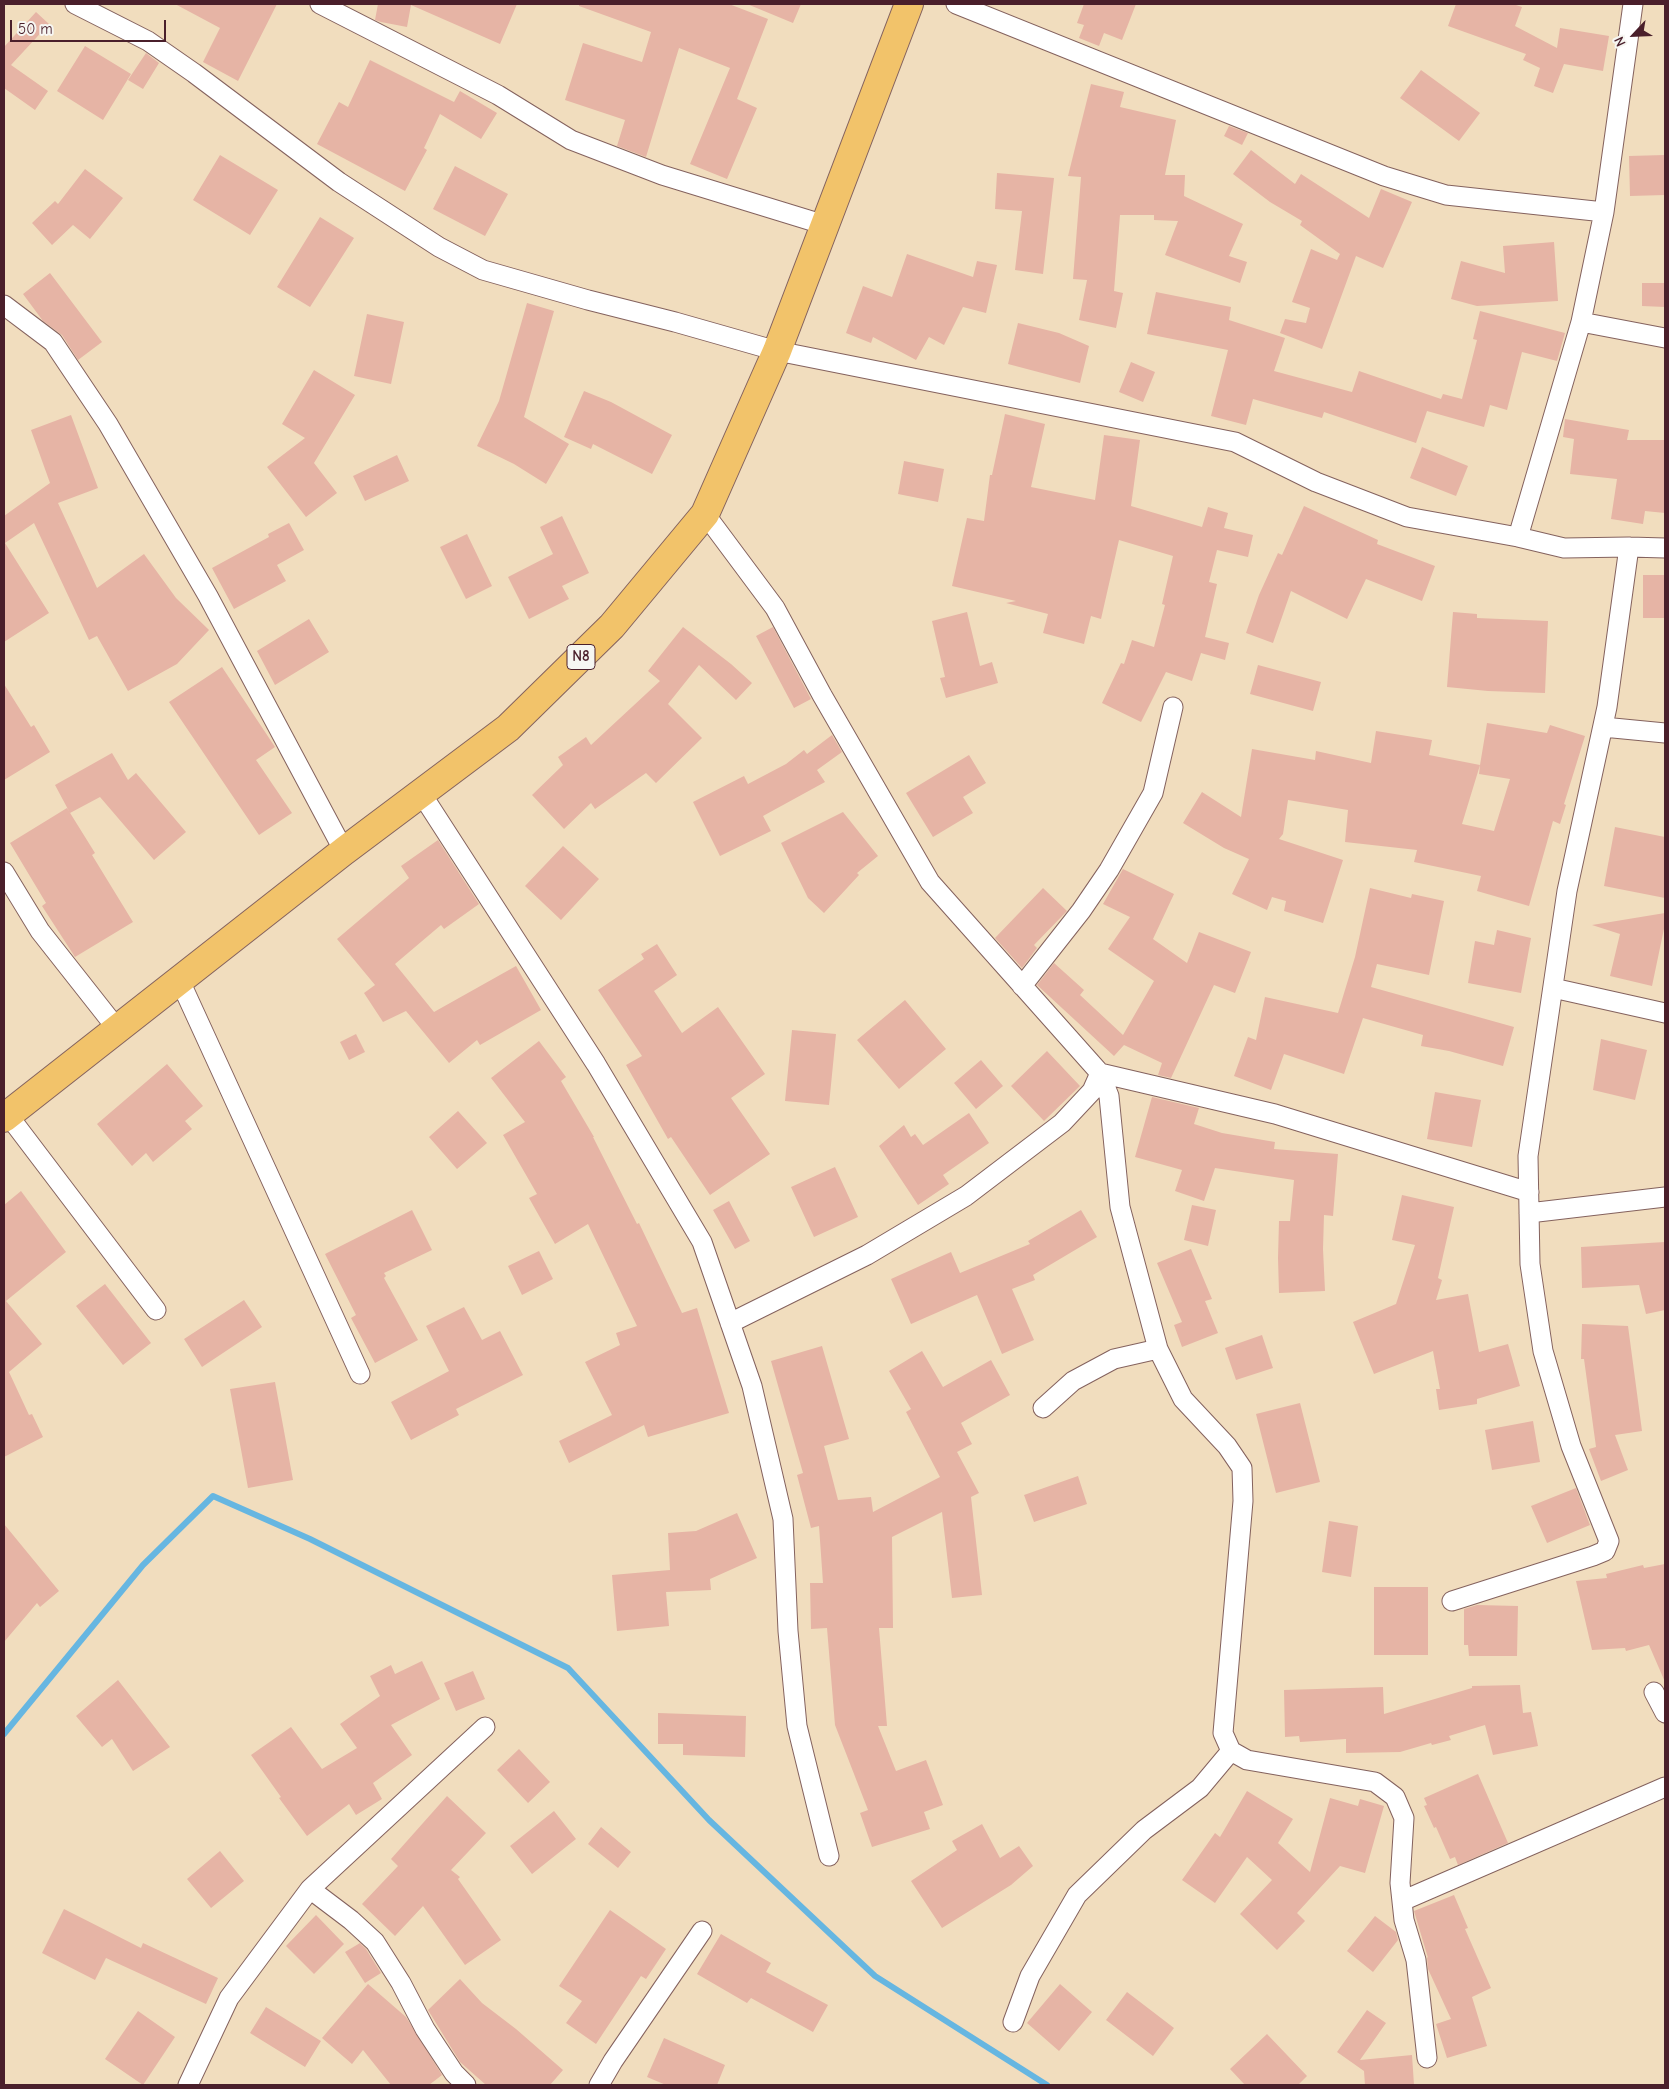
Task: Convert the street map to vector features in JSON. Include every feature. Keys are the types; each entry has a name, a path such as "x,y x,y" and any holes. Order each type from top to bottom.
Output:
{"highway":[{"name":"N8","path":"6,1117 344,851 508,728 612,626 705,514 776,352 909,4"}],"street":[{"path":"74,4 148,41 194,73 339,182 439,248 483,270 776,352 1234,442 1316,482 1407,517 1518,537 1564,548 1665,548"},
{"path":"320,4 498,95 571,140 662,175 825,225"},
{"path":"956,4 1393,178 1446,195 1604,212"},
{"path":"1518,537 1581,322 1604,212 1633,4"},
{"path":"4,305 53,342 108,424 208,596 344,851"},
{"path":"1581,322 1665,338"},
{"path":"705,514 774,608 930,882 1100,1073 1109,1096 1120,1207 1158,1349 1183,1400 1227,1446 1242,1468 1243,1501 1223,1733 1231,1751 1247,1760 1375,1782 1395,1797 1404,1818 1400,1883 1404,1920 1416,1960 1427,2058"},
{"path":"1452,1601 1593,1556 1605,1551 1609,1541 1571,1446 1542,1352 1530,1264 1528,1156 1567,892 1603,727 1629,547"},
{"path":"1022,986 1086,904 1109,870 1152,793 1173,707"},
{"path":"1603,727 1665,733"},
{"path":"421,793 596,1064 702,1242 752,1386 783,1519 788,1631 797,1726 829,1856"},
{"path":"4,872 40,931 118,1030"},
{"path":"180,981 360,1374"},
{"path":"1553,988 1665,1014"},
{"path":"730,1323 867,1256 966,1196 1062,1123 1092,1091 1100,1073"},
{"path":"1100,1073 1275,1114 1529,1192"},
{"path":"6,1117 156,1310"},
{"path":"1529,1213 1665,1197"},
{"path":"1043,1408 1073,1381 1114,1359 1158,1349"},
{"path":"1654,1692 1665,1713"},
{"path":"188,2085 229,1998 310,1889 485,1727"},
{"path":"1013,2022 1030,1976 1077,1895 1144,1830 1200,1788 1231,1751"},
{"path":"1402,1901 1665,1787"},
{"path":"310,1889 351,1920 375,1942 401,1983 425,2028 454,2073 466,2085"},
{"path":"599,2085 613,2061 702,1931"}],"building":[{"path":"175,4 277,4 238,81 203,62 220,28"},
{"path":"378,4 517,4 500,44 411,5 407,27 381,22 375,20"},
{"path":"579,4 729,4 768,19 737,99 757,108 727,179 690,164 730,68 679,48 646,157 617,146 625,120 565,100 583,43 642,62 651,32 579,6"},
{"path":"747,4 801,4 793,23"},
{"path":"1084,4 1136,4 1122,40 1104,33 1099,46 1079,38 1084,25 1077,23"},
{"path":"1456,4 1513,4 1522,7 1515,26 1557,48 1560,28 1609,36 1603,71 1564,64 1553,93 1534,86 1540,68 1523,60 1526,54 1448,26"},
{"path":"36,12 49,24 11,65 48,91 35,110 4,88 4,47"},
{"path":"85,46 131,74 103,120 57,91"},
{"path":"146,53 159,63 143,89 128,80"},
{"path":"370,60 454,102 460,91 497,113 481,139 440,114 424,148 427,150 405,191 317,144 339,102 348,107"},
{"path":"1421,70 1480,113 1459,141 1400,98"},
{"path":"1091,84 1124,92 1120,107 1176,120 1165,175 1185,175 1184,196 1243,224 1229,256 1247,262 1240,283 1165,255 1178,221 1154,220 1154,215 1120,215 1114,291 1123,293 1116,328 1079,320 1087,280 1073,279 1081,177 1068,176"},
{"path":"1229,126 1248,133 1242,145 1224,136"},
{"path":"1251,150 1295,184 1301,174 1369,218 1381,189 1412,202 1383,268 1356,256 1322,349 1280,333 1285,319 1306,323 1310,308 1292,302 1311,249 1337,260 1340,254 1300,225 1302,221 1270,202 1233,174"},
{"path":"220,155 278,190 250,235 193,200"},
{"path":"1665,155 1665,195 1630,196 1629,156"},
{"path":"455,166 508,194 485,236 433,209"},
{"path":"85,169 123,198 90,239 73,225 52,245 32,223 55,201 58,204"},
{"path":"997,173 1054,178 1043,274 1015,270 1022,211 995,209"},
{"path":"320,217 354,238 310,307 277,287"},
{"path":"1554,242 1558,301 1477,306 1451,299 1461,261 1505,273 1503,246"},
{"path":"907,254 973,277 977,261 997,265 986,313 963,307 944,345 929,337 916,360 873,337 871,343 846,333 863,286 892,297"},
{"path":"50,273 102,342 78,360 62,335 43,321 23,294"},
{"path":"1642,283 1665,283 1665,307 1642,306"},
{"path":"1156,292 1231,307 1229,320 1285,338 1274,371 1352,392 1359,371 1441,399 1443,394 1462,399 1477,340 1473,339 1480,311 1565,333 1557,361 1522,352 1507,410 1490,405 1484,427 1427,411 1416,443 1324,412 1322,418 1253,399 1246,425 1211,416 1228,350 1147,334"},
{"path":"527,303 554,311 524,417 569,444 546,484 514,464 477,446 499,401"},
{"path":"367,314 404,322 391,384 354,376"},
{"path":"1018,323 1059,333 1089,346 1080,383 1008,364"},
{"path":"1131,362 1155,372 1143,402 1119,392"},
{"path":"314,370 355,395 314,463 337,493 306,517 267,467 305,438 282,424"},
{"path":"584,391 611,402 672,435 652,474 593,444 591,449 564,437"},
{"path":"1005,414 1045,424 1031,487 1095,500 1104,435 1140,440 1131,506 1202,527 1208,507 1228,513 1224,528 1253,535 1248,557 1217,550 1209,582 1217,584 1205,637 1229,643 1225,660 1201,653 1192,681 1166,672 1141,722 1102,703 1121,663 1124,664 1132,640 1154,647 1165,605 1162,604 1173,556 1119,540 1101,619 1091,616 1084,644 1043,633 1048,614 1006,603 1016,601 952,586 967,518 984,521 990,475 992,475"},
{"path":"71,415 98,488 58,503 97,588 144,554 176,598 209,630 177,664 128,691 97,636 89,640 34,523 5,543 49,613 4,642 4,516 50,483 31,430"},
{"path":"1565,419 1629,430 1627,440 1665,440 1665,513 1645,511 1643,524 1611,519 1617,479 1570,474 1574,439 1563,437"},
{"path":"1422,447 1468,466 1456,496 1410,478"},
{"path":"397,455 409,481 365,501 353,476"},
{"path":"904,461 944,469 938,502 898,494"},
{"path":"1304,506 1378,540 1377,544 1435,566 1422,601 1366,579 1347,619 1291,591 1273,643 1246,633 1259,595 1278,553 1282,555"},
{"path":"562,516 589,573 562,586 569,599 529,619 508,577 553,554 540,527"},
{"path":"289,523 304,550 277,565 286,581 234,609 212,568 269,537 268,534"},
{"path":"467,534 492,586 466,599 440,547"},
{"path":"1643,575 1665,575 1665,618 1643,618"},
{"path":"967,612 980,666 992,662 998,683 946,698 940,678 945,677 932,621"},
{"path":"1453,612 1477,614 1477,618 1548,621 1545,693 1447,687"},
{"path":"309,619 329,652 275,685 257,651"},
{"path":"683,627 731,664 752,683 736,700 699,665 668,704 702,738 656,783 646,773 595,809 591,803 564,829 532,795 563,765 558,757 586,737 591,745 660,681 648,671"},
{"path":"773,627 811,699 794,708 756,636"},
{"path":"1258,665 1321,682 1313,711 1250,694"},
{"path":"222,667 275,747 256,760 292,813 259,835 169,702"},
{"path":"4,684 31,727 34,725 50,752 4,780"},
{"path":"1487,723 1547,733 1550,725 1585,736 1564,804 1566,805 1560,824 1553,821 1529,906 1477,891 1481,876 1414,862 1417,850 1345,842 1348,810 1288,800 1283,834 1279,839 1343,860 1323,923 1284,911 1286,901 1272,897 1267,910 1232,894 1249,859 1224,848 1183,823 1202,792 1241,817 1252,749 1315,760 1316,751 1371,763 1376,731 1432,740 1429,755 1480,765","holes":["1480,765 1479,774 1510,779 1494,831 1462,824"]},
{"path":"832,735 842,752 817,770 825,782 763,816 771,831 720,856 693,802 744,776 748,784 786,764 804,750 807,754"},
{"path":"112,753 128,780 136,773 186,832 154,860 100,797 70,813 55,785"},
{"path":"969,755 986,783 963,797 973,813 933,837 906,793"},
{"path":"67,808 95,853 92,855 133,922 75,957 42,906 46,903 10,843"},
{"path":"843,812 878,856 857,873 859,875 824,913 808,898 781,843"},
{"path":"1615,827 1665,837 1665,898 1604,886"},
{"path":"438,840 479,904 444,929 441,925 395,964 434,1012 516,966 541,1010 480,1045 477,1040 449,1063 406,1011 383,1022 364,993 375,985 337,939 409,878 401,866"},
{"path":"563,846 599,879 561,920 525,886"},
{"path":"1123,869 1174,894 1153,939 1187,963 1199,932 1251,952 1235,993 1214,985 1171,1078 1158,1075 1162,1063 1124,1045 1114,1056 1037,985 1054,963 1084,990 1080,995 1123,1035 1154,981 1108,949 1130,917 1103,904"},
{"path":"1043,888 1067,911 1034,945 1037,948 1022,968 995,938"},
{"path":"1370,888 1411,898 1412,894 1444,901 1429,975 1377,964 1371,987 1514,1027 1503,1066 1449,1051 1421,1046 1423,1035 1363,1018 1344,1074 1284,1054 1271,1090 1234,1076 1248,1037 1256,1040 1265,997 1338,1013 1355,957"},
{"path":"1665,913 1665,924 1652,986 1610,976 1620,934 1592,925"},
{"path":"1497,930 1531,938 1521,993 1468,983 1475,941 1494,945"},
{"path":"657,944 677,975 654,991 682,1033 718,1007 765,1074 731,1098 770,1154 710,1195 671,1137 668,1139 626,1065 642,1056 598,990 644,959 641,954"},
{"path":"905,1000 946,1049 899,1089 857,1040"},
{"path":"792,1030 836,1034 829,1105 785,1101"},
{"path":"356,1034 365,1052 349,1060 340,1042"},
{"path":"1601,1039 1647,1050 1635,1100 1593,1090"},
{"path":"539,1041 566,1077 561,1081 594,1137 637,1224 639,1223 682,1313 697,1308 729,1413 648,1437 644,1425 569,1463 559,1441 612,1415 585,1362 620,1345 616,1333 637,1326 588,1224 555,1244 529,1198 537,1194 503,1135 525,1122 491,1078"},
{"path":"1047,1051 1080,1086 1044,1121 1011,1086"},
{"path":"981,1060 1003,1086 976,1109 954,1083"},
{"path":"167,1064 203,1106 185,1121 192,1129 153,1162 146,1153 132,1166 97,1124"},
{"path":"1435,1092 1481,1100 1472,1147 1427,1139"},
{"path":"1152,1097 1199,1108 1194,1124 1222,1133 1275,1142 1274,1149 1338,1154 1333,1216 1324,1215 1325,1291 1279,1293 1279,1221 1290,1221 1294,1180 1215,1168 1204,1201 1175,1191 1182,1170 1135,1157"},
{"path":"458,1111 487,1143 457,1169 429,1137"},
{"path":"969,1113 989,1143 943,1175 949,1184 918,1205 879,1146 904,1125 911,1137 915,1134 923,1145"},
{"path":"835,1167 858,1217 814,1237 791,1187"},
{"path":"21,1191 66,1252 6,1301 42,1344 9,1372 29,1415 32,1414 43,1437 4,1457 4,1205"},
{"path":"1402,1195 1454,1207 1438,1278 1442,1280 1436,1300 1468,1294 1479,1352 1508,1344 1520,1386 1477,1399 1477,1404 1439,1410 1436,1389 1440,1389 1433,1351 1374,1374 1353,1322 1396,1304 1415,1245 1392,1240"},
{"path":"729,1201 750,1241 735,1249 713,1210"},
{"path":"1192,1205 1216,1210 1208,1246 1184,1240"},
{"path":"412,1210 432,1250 384,1273 386,1276 384,1278 418,1340 375,1363 351,1318 356,1315 325,1254"},
{"path":"1081,1210 1097,1237 1033,1275 1035,1280 1012,1289 1034,1340 1002,1354 977,1295 911,1324 891,1279 951,1252 960,1273 1030,1244 1028,1241"},
{"path":"1665,1242 1665,1310 1646,1314 1639,1285 1582,1288 1581,1247"},
{"path":"1191,1249 1212,1299 1205,1301 1218,1333 1182,1347 1174,1325 1182,1322 1157,1263"},
{"path":"539,1251 553,1279 522,1295 508,1266"},
{"path":"105,1284 151,1343 123,1365 76,1306"},
{"path":"244,1300 262,1327 202,1367 184,1339"},
{"path":"464,1307 482,1340 500,1331 523,1375 456,1409 459,1415 411,1440 391,1402 449,1371 426,1326"},
{"path":"1582,1324 1628,1326 1642,1431 1615,1435 1628,1470 1601,1481 1589,1449 1596,1447 1584,1359 1581,1359"},
{"path":"1262,1335 1273,1368 1236,1380 1225,1348"},
{"path":"822,1346 849,1439 824,1446 838,1500 871,1497 873,1512 940,1477 906,1412 911,1409 889,1371 922,1351 943,1387 991,1360 1010,1395 961,1423 972,1444 957,1452 979,1493 971,1497 982,1595 952,1598 942,1512 892,1537 893,1628 879,1628 887,1726 878,1726 896,1771 926,1760 943,1805 924,1812 930,1829 872,1847 860,1813 868,1810 835,1725 827,1628 811,1629 810,1583 823,1583 819,1526 811,1528 797,1475 803,1473 771,1361"},
{"path":"275,1382 293,1480 248,1488 230,1389"},
{"path":"1300,1403 1320,1482 1276,1493 1256,1414"},
{"path":"1533,1421 1540,1462 1492,1470 1485,1430"},
{"path":"1078,1476 1087,1504 1034,1522 1024,1495"},
{"path":"1576,1488 1590,1525 1547,1543 1531,1506"},
{"path":"737,1513 757,1558 710,1579 711,1590 666,1592 669,1626 617,1631 612,1575 670,1570 668,1533 696,1531"},
{"path":"1329,1521 1358,1526 1351,1577 1322,1572"},
{"path":"4,1524 59,1591 40,1607 37,1603 4,1642"},
{"path":"1665,1564 1665,1682 1649,1645 1626,1651 1625,1648 1592,1650 1576,1581 1607,1578 1606,1574 1643,1565 1644,1568"},
{"path":"1374,1587 1428,1587 1428,1655 1374,1655"},
{"path":"1477,1605 1518,1606 1517,1656 1469,1656 1468,1645 1464,1645 1464,1609"},
{"path":"422,1661 440,1699 391,1725 412,1755 373,1783 382,1799 356,1815 349,1804 307,1836 251,1755 291,1727 322,1769 357,1748 340,1724 380,1696 370,1676 391,1665 395,1674"},
{"path":"473,1671 485,1699 456,1711 444,1683"},
{"path":"118,1680 170,1747 133,1771 112,1739 102,1747 76,1716"},
{"path":"1520,1685 1523,1713 1531,1712 1538,1746 1493,1755 1485,1725 1449,1736 1451,1740 1432,1745 1431,1743 1400,1752 1346,1753 1346,1739 1300,1742 1299,1736 1285,1737 1284,1690 1383,1687 1384,1714 1472,1688 1472,1686"},
{"path":"658,1713 746,1716 745,1757 683,1755 683,1744 658,1744"},
{"path":"519,1749 550,1782 528,1803 497,1770"},
{"path":"1478,1774 1508,1843 1458,1865 1455,1857 1450,1859 1436,1827 1434,1828 1424,1806 1427,1805 1424,1798"},
{"path":"1247,1791 1293,1819 1278,1843 1310,1872 1330,1798 1358,1806 1360,1799 1384,1806 1365,1873 1340,1866 1297,1913 1305,1921 1277,1950 1240,1914 1272,1880 1247,1857 1215,1903 1182,1880 1215,1833 1220,1837"},
{"path":"447,1796 486,1833 451,1870 460,1877 458,1879 501,1940 465,1965 423,1906 395,1936 362,1904 398,1866 391,1859"},
{"path":"554,1811 576,1839 532,1874 510,1846"},
{"path":"982,1824 1000,1858 1019,1846 1033,1866 1011,1885 942,1928 911,1881 957,1850 952,1841"},
{"path":"601,1827 631,1852 618,1868 588,1844"},
{"path":"220,1851 244,1881 211,1908 187,1879"},
{"path":"1454,1895 1468,1928 1465,1929 1491,1988 1472,1997 1487,2046 1447,2058 1436,2024 1451,2019 1428,1969 1428,1958 1414,1911"},
{"path":"64,1909 141,1948 143,1943 218,1978 206,2004 106,1958 95,1980 42,1953"},
{"path":"610,1910 666,1949 646,1979 641,1976 596,2044 566,2023 582,2001 559,1986"},
{"path":"316,1915 344,1944 314,1974 286,1946"},
{"path":"1375,1916 1396,1932 1398,1940 1373,1972 1347,1951"},
{"path":"721,1934 771,1963 766,1972 828,2005 813,2032 751,1998 747,2003 697,1974"},
{"path":"360,1943 381,1973 365,1983 345,1952"},
{"path":"460,1979 482,2003 516,2029 563,2070 550,2085 486,2085 460,2062 428,2010"},
{"path":"368,1984 406,2017 442,2075 429,2085 391,2085 363,2050 352,2064 322,2038"},
{"path":"1060,1984 1092,2012 1059,2051 1027,2023"},
{"path":"1127,1992 1174,2028 1153,2056 1106,2020"},
{"path":"266,2007 321,2041 305,2067 250,2033"},
{"path":"1367,2010 1386,2023 1360,2060 1412,2055 1414,2085 1365,2085 1364,2071 1337,2052"},
{"path":"138,2011 175,2037 143,2085 105,2059"},
{"path":"1267,2034 1307,2076 1298,2085 1245,2085 1230,2069"},
{"path":"664,2038 725,2065 717,2085 666,2085 647,2077"}],"waterway":[{"path":"4,1734 143,1565 213,1496 310,1539 568,1668 709,1820 875,1976 1047,2085"}]}
